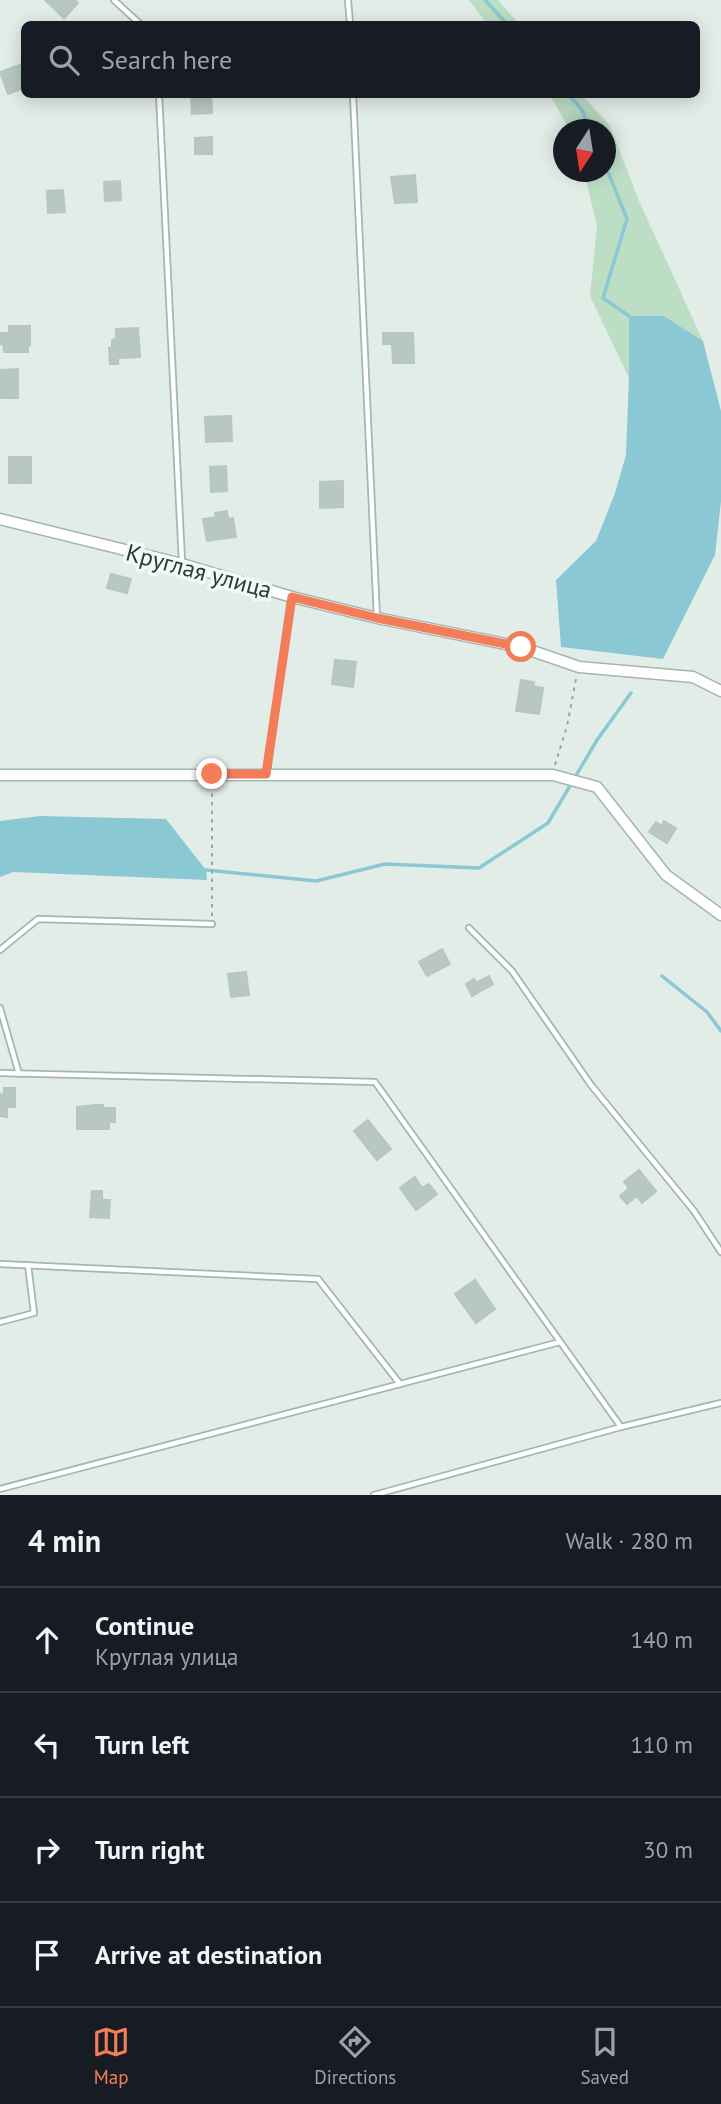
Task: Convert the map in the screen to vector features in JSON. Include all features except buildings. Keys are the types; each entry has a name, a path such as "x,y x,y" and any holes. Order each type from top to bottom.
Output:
{"street":[{"name":"Круглая улица","path":"0,519 182,564 292,597 377,618 521,647 579,667 694,677 721,691"},
{"path":"0,775 553,775 597,788 666,874 721,915"}],"lane":[{"path":"114,0 137,21"},
{"path":"348,0 349,21"},
{"path":"159,98 182,564"},
{"path":"353,98 377,618"},
{"path":"266,774 292,597"},
{"path":"0,950 38,919 212,924"},
{"path":"469,928 512,971 591,1085 694,1211 721,1252"},
{"path":"0,1008 19,1074"},
{"path":"0,1073 375,1082 621,1427"},
{"path":"0,1264 318,1279 400,1384"},
{"path":"0,1322 34,1313 28,1265"},
{"path":"0,1489 560,1342"},
{"path":"374,1495 621,1427 721,1403"}],"path":[{"path":"553,775 567,726 579,667"},
{"path":"212,774 212,924"}],"green space":[{"path":"469,0 498,0 516,21 485,21"},
{"path":"552,98 585,98 604,119 563,119"},
{"path":"616,142 639,201 703,341 664,316 629,316 629,378 590,296 597,226 586,182 616,182"}],"water":[{"path":"629,316 664,316 703,341 721,411 721,501 715,555 663,659 561,647 556,580 596,541 615,493 626,455"},
{"path":"40,816 166,819 206,870 207,880 13,872 0,877 0,821"}],"waterway":[{"path":"485,0 504,21"},
{"path":"572,98 586,119"},
{"path":"612,182 627,219 603,298 629,316"},
{"path":"206,870 316,881 385,864 479,868 548,823 597,740 631,693"},
{"path":"662,976 707,1012 721,1031"}],"route":[{"path":"212,774 266,774 292,597 377,618 521,647"}]}
